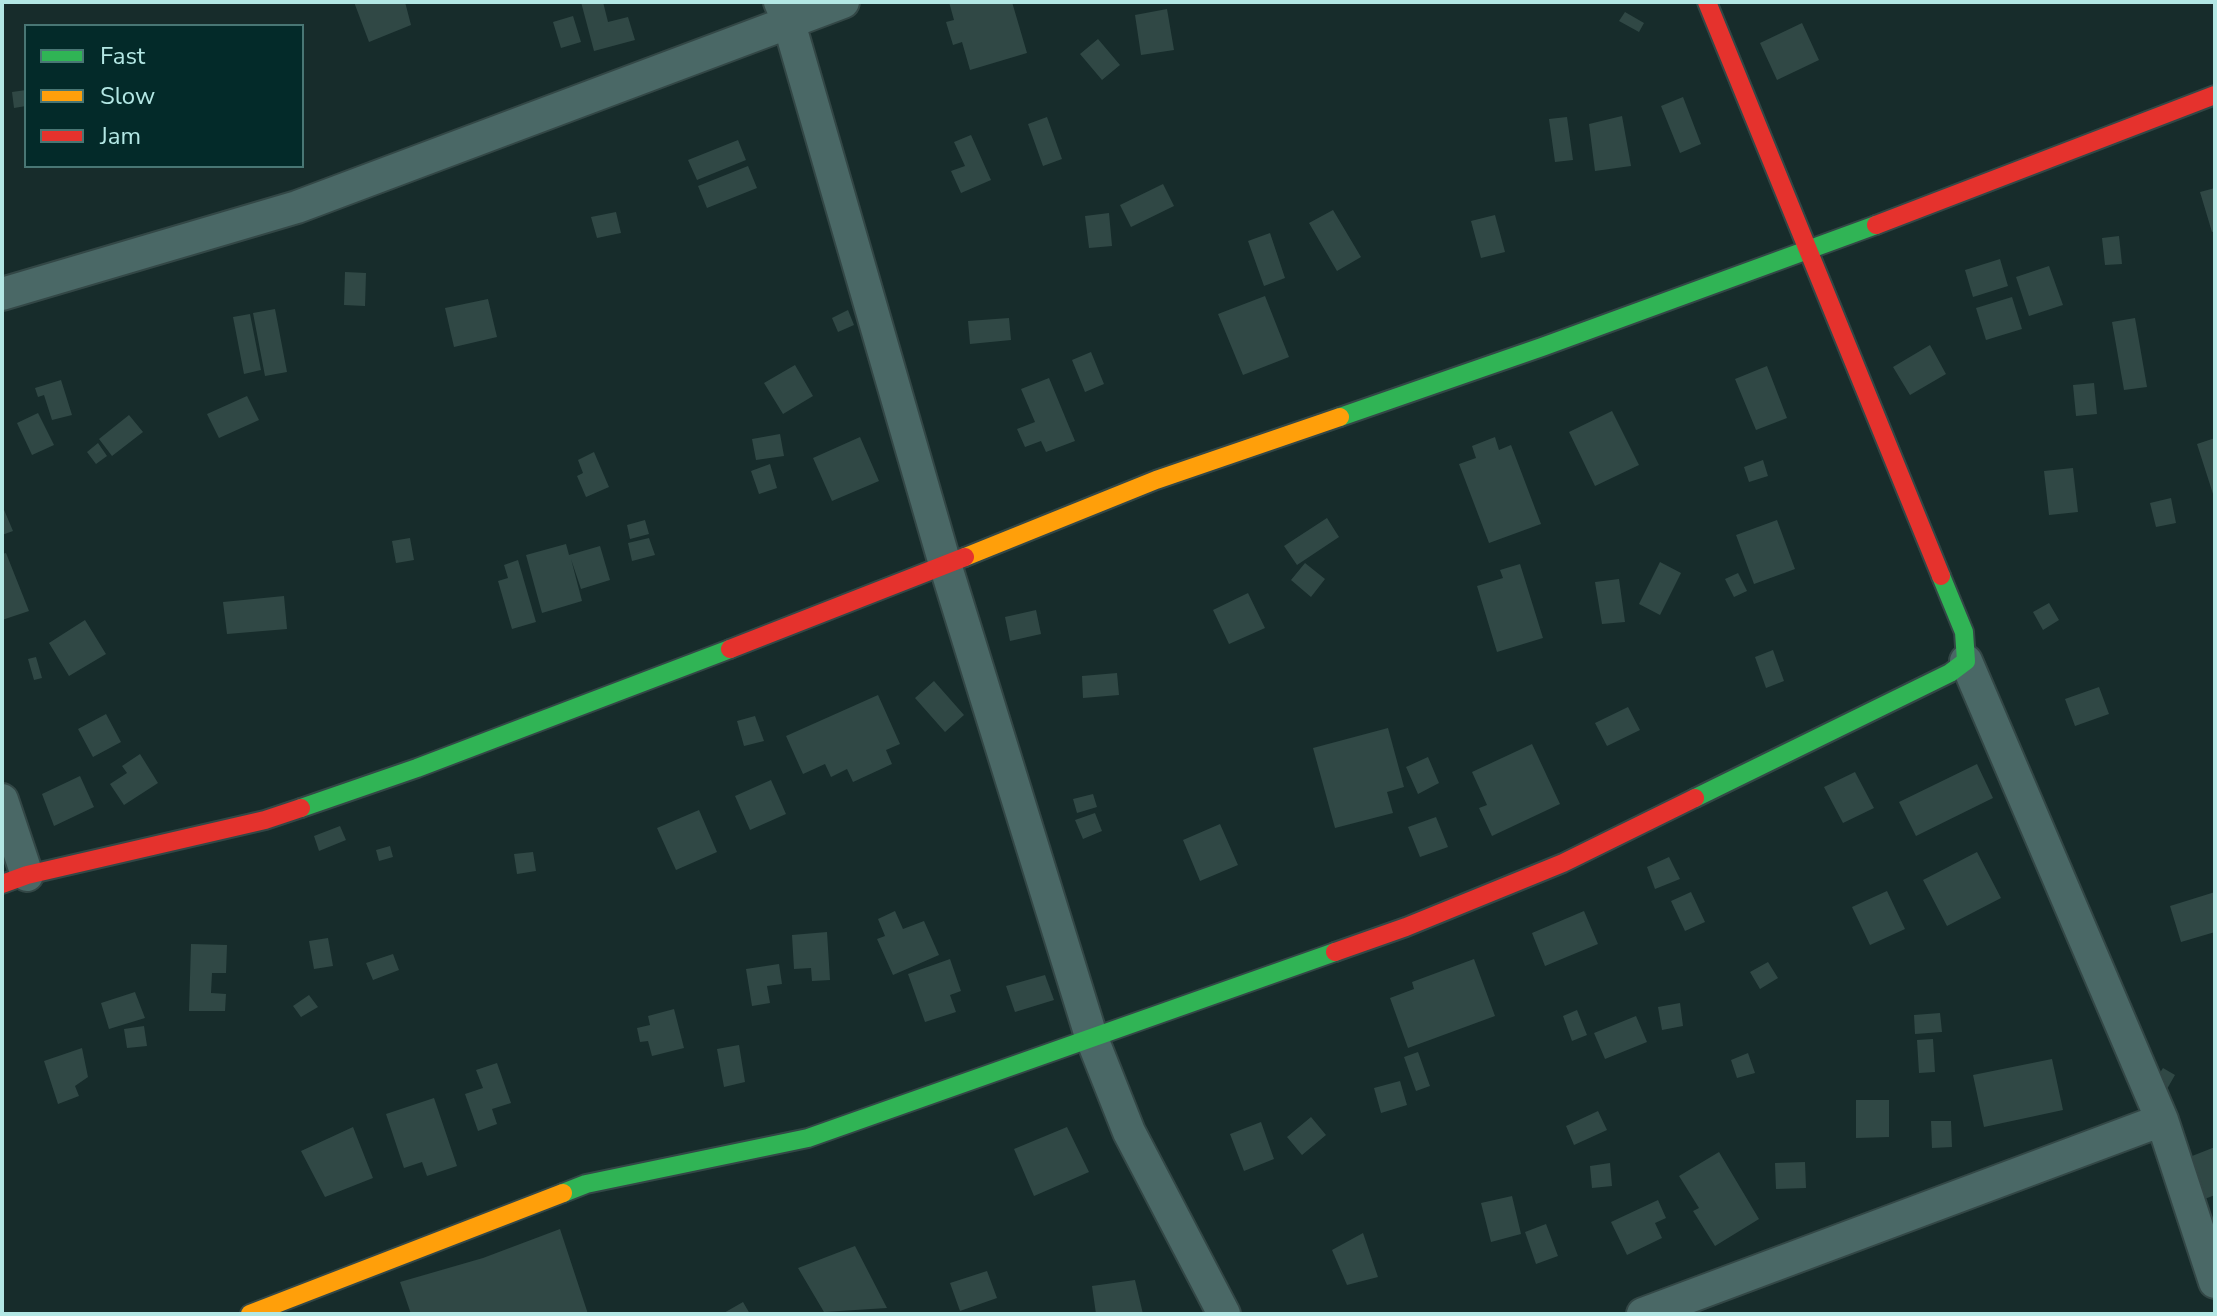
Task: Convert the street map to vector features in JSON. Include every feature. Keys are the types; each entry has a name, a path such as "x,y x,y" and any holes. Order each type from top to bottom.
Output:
{"street":[{"path":"2,294 309,202 784,12 843,2"},
{"path":"1707,2 1964,632 1966,661 2162,1120 2215,1282"},
{"path":"784,12 945,564 1091,1036 1129,1132 1224,1314"},
{"path":"2,800 15,880 265,820 417,768 1156,480 1542,347 1810,250 2215,95"},
{"path":"250,1314 586,1184 808,1138 1406,927 1563,863 1950,673 1966,661"},
{"path":"1643,1314 2162,1120"}],"building":[{"path":"354,2 405,2 411,25 369,42"},
{"path":"581,2 603,2 608,22 628,17 635,40 594,51"},
{"path":"949,2 1012,2 1027,53 970,70 962,42 953,45 946,22 954,20"},
{"path":"1167,9 1174,50 1141,55 1135,15"},
{"path":"1625,12 1644,23 1639,32 1619,21"},
{"path":"573,16 581,42 561,48 553,22"},
{"path":"1802,23 1819,60 1777,80 1760,43"},
{"path":"1098,39 1120,65 1102,80 1080,54"},
{"path":"24,90 24,106 14,108 12,92"},
{"path":"1683,97 1701,144 1680,153 1661,106"},
{"path":"1622,116 1631,166 1595,171 1589,124"},
{"path":"1047,117 1062,159 1043,166 1028,124"},
{"path":"1567,117 1573,160 1555,162 1549,119"},
{"path":"971,135 991,180 961,193 951,171 965,166 954,142"},
{"path":"738,140 746,160 697,180 688,160"},
{"path":"748,166 757,188 707,208 698,186"},
{"path":"1163,184 1174,206 1131,227 1120,205"},
{"path":"2215,188 2215,231 2212,232 2200,192"},
{"path":"1333,210 1361,257 1337,271 1309,223"},
{"path":"616,212 621,233 597,238 591,217"},
{"path":"1109,213 1112,246 1089,248 1085,216"},
{"path":"1495,215 1505,252 1481,258 1471,221"},
{"path":"1270,233 1285,278 1264,286 1248,241"},
{"path":"2119,236 2122,264 2105,265 2102,238"},
{"path":"2000,259 2008,286 1973,297 1965,270"},
{"path":"2049,266 2063,305 2029,316 2016,277"},
{"path":"345,272 366,273 365,306 344,305"},
{"path":"1265,296 1289,357 1243,375 1218,314"},
{"path":"2012,297 2022,329 1986,340 1976,308"},
{"path":"488,299 497,337 454,347 445,308"},
{"path":"275,309 287,372 265,376 253,313"},
{"path":"848,310 854,325 838,332 832,318"},
{"path":"250,314 261,370 244,374 233,317"},
{"path":"1009,318 1011,340 970,344 968,321"},
{"path":"2135,318 2147,387 2124,390 2112,322"},
{"path":"1930,345 1946,374 1910,395 1893,367"},
{"path":"1091,352 1104,384 1085,392 1072,360"},
{"path":"795,365 813,396 783,414 764,383"},
{"path":"1767,366 1787,418 1756,430 1735,379"},
{"path":"1049,378 1075,441 1046,452 1041,441 1025,447 1017,429 1035,422 1021,389"},
{"path":"61,380 72,415 52,420 44,395 38,397 35,388"},
{"path":"2094,383 2097,414 2076,416 2073,385"},
{"path":"247,396 259,420 219,438 207,414"},
{"path":"1612,411 1639,465 1595,486 1569,432"},
{"path":"38,413 54,445 32,455 17,423"},
{"path":"129,415 143,432 112,456 99,439"},
{"path":"780,434 784,456 756,460 752,439"},
{"path":"860,437 879,481 832,501 813,458"},
{"path":"1495,437 1499,450 1511,445 1541,524 1489,543 1459,464 1476,458 1472,446"},
{"path":"2215,438 2215,497 2214,497 2197,444"},
{"path":"98,443 107,456 96,464 87,452"},
{"path":"594,452 609,487 586,497 577,476 583,473 578,460"},
{"path":"1763,460 1768,476 1749,482 1744,467"},
{"path":"770,464 777,488 759,494 751,471"},
{"path":"2073,468 2078,512 2049,515 2044,471"},
{"path":"2171,498 2176,523 2156,527 2150,503"},
{"path":"2,505 13,531 2,535"},
{"path":"1327,518 1339,537 1297,565 1284,546"},
{"path":"645,520 649,534 630,539 627,525"},
{"path":"1777,520 1795,569 1754,584 1736,535"},
{"path":"410,538 414,560 396,563 392,541"},
{"path":"649,538 655,555 632,561 628,543"},
{"path":"566,544 569,555 600,546 610,580 581,589 571,559 582,601 542,613 526,555"},
{"path":"6,553 29,611 2,620 2,554"},
{"path":"518,560 536,622 512,629 498,581 508,578 504,565"},
{"path":"1660,562 1681,573 1660,615 1639,604"},
{"path":"1305,563 1325,579 1311,597 1291,580"},
{"path":"1520,564 1543,638 1497,652 1477,586 1503,578 1500,570"},
{"path":"1738,573 1747,591 1734,597 1725,579"},
{"path":"1619,579 1625,622 1602,624 1595,582"},
{"path":"1248,593 1265,628 1229,644 1213,610"},
{"path":"284,596 287,629 227,634 223,602"},
{"path":"2049,603 2059,620 2043,630 2033,612"},
{"path":"1036,610 1041,634 1010,641 1005,617"},
{"path":"85,620 106,654 69,676 49,643"},
{"path":"1773,650 1784,681 1766,688 1755,657"},
{"path":"36,657 42,678 34,680 28,659"},
{"path":"1117,673 1119,695 1083,698 1082,676"},
{"path":"934,681 964,715 945,732 915,698"},
{"path":"2099,687 2109,714 2075,726 2065,699"},
{"path":"878,695 900,744 886,750 892,764 853,782 847,769 831,777 825,764 803,774 786,736"},
{"path":"1628,707 1640,730 1607,746 1595,723"},
{"path":"106,714 121,742 93,757 78,729"},
{"path":"755,716 764,741 744,746 737,721"},
{"path":"1388,728 1404,787 1387,792 1393,813 1335,828 1313,748"},
{"path":"1532,744 1560,804 1492,836 1479,808 1487,805 1472,772"},
{"path":"140,754 158,783 124,805 110,784 127,773 122,766"},
{"path":"1428,757 1439,783 1418,794 1406,767"},
{"path":"1977,764 1993,798 1916,836 1899,802"},
{"path":"1855,772 1874,808 1843,823 1824,787"},
{"path":"80,776 94,807 54,826 42,794"},
{"path":"771,780 786,814 750,830 735,796"},
{"path":"1093,794 1097,807 1077,813 1073,799"},
{"path":"699,810 717,852 676,870 657,828"},
{"path":"1095,813 1102,831 1083,839 1075,820"},
{"path":"1436,817 1448,847 1420,857 1408,827"},
{"path":"1220,824 1238,865 1200,881 1183,840"},
{"path":"340,826 346,840 319,851 314,836"},
{"path":"390,846 393,857 379,861 376,850"},
{"path":"533,852 536,871 517,874 514,854"},
{"path":"1977,852 2001,898 1947,926 1923,880"},
{"path":"1669,857 1680,879 1655,889 1647,867"},
{"path":"1887,891 1905,929 1870,945 1852,907"},
{"path":"1691,892 1705,922 1685,931 1671,901"},
{"path":"2215,892 2215,932 2181,942 2170,906"},
{"path":"895,911 903,929 924,921 939,955 893,975 877,939 885,936 878,919"},
{"path":"1584,911 1598,944 1545,966 1532,933"},
{"path":"827,932 830,980 812,981 811,968 794,969 792,935"},
{"path":"328,938 333,966 314,969 309,941"},
{"path":"191,944 227,945 226,973 212,973 211,993 226,994 225,1011 189,1011"},
{"path":"393,954 399,970 373,980 366,963"},
{"path":"950,959 961,991 950,995 956,1012 925,1022 908,974"},
{"path":"1474,959 1495,1016 1408,1048 1390,998 1414,989 1412,982"},
{"path":"1768,962 1778,978 1760,989 1750,972"},
{"path":"779,964 782,984 767,986 770,1003 752,1006 746,969"},
{"path":"1045,975 1054,1000 1015,1012 1006,986"},
{"path":"135,992 145,1018 109,1029 101,1003"},
{"path":"309,995 318,1007 301,1017 293,1006"},
{"path":"1680,1003 1683,1026 1662,1030 1658,1007"},
{"path":"674,1009 684,1048 652,1056 648,1041 640,1042 637,1028 650,1025 648,1016"},
{"path":"1577,1010 1587,1035 1572,1041 1563,1016"},
{"path":"1940,1013 1942,1032 1915,1034 1914,1015"},
{"path":"1636,1016 1647,1042 1605,1059 1594,1033"},
{"path":"144,1026 147,1046 127,1048 124,1029"},
{"path":"1933,1039 1935,1072 1919,1073 1917,1040"},
{"path":"739,1045 745,1082 724,1087 717,1049"},
{"path":"82,1048 88,1077 75,1086 79,1096 58,1104 44,1061"},
{"path":"1418,1052 1430,1086 1416,1091 1404,1057"},
{"path":"1748,1053 1755,1073 1737,1078 1731,1060"},
{"path":"2052,1059 2063,1110 1984,1127 1973,1075"},
{"path":"497,1063 511,1103 492,1109 497,1124 478,1131 465,1094 483,1088 476,1070"},
{"path":"2163,1068 2175,1075 2167,1089 2154,1082"},
{"path":"1400,1081 1407,1105 1381,1113 1374,1088"},
{"path":"434,1098 457,1166 427,1176 422,1162 404,1168 386,1114"},
{"path":"1856,1100 1889,1100 1889,1137 1856,1138"},
{"path":"1598,1111 1607,1130 1574,1145 1566,1126"},
{"path":"1311,1117 1326,1135 1302,1155 1287,1137"},
{"path":"1931,1121 1951,1121 1952,1147 1932,1148"},
{"path":"1261,1122 1274,1159 1244,1171 1230,1134"},
{"path":"353,1127 373,1178 325,1197 301,1151"},
{"path":"1067,1127 1089,1172 1034,1196 1014,1149"},
{"path":"2215,1147 2215,1195 2202,1200 2187,1158"},
{"path":"1719,1152 1759,1219 1715,1246 1693,1211 1699,1208 1679,1176"},
{"path":"1805,1162 1806,1188 1776,1189 1775,1163"},
{"path":"1610,1163 1612,1186 1592,1188 1590,1166"},
{"path":"1512,1196 1521,1234 1491,1242 1481,1203"},
{"path":"1658,1200 1666,1218 1655,1223 1662,1238 1627,1255 1611,1222"},
{"path":"1546,1224 1558,1256 1536,1264 1525,1232"},
{"path":"560,1229 588,1314 411,1314 400,1282 483,1258"},
{"path":"1363,1233 1378,1277 1347,1285 1332,1250"},
{"path":"855,1246 887,1308 824,1312 798,1268"},
{"path":"987,1271 997,1298 960,1311 950,1283"},
{"path":"1135,1280 1143,1314 1096,1314 1092,1286"},
{"path":"743,1302 750,1314 722,1314"}],"traffic: fast":[{"path":"1340,417 1876,225"},
{"path":"1695,798 1950,673 1966,661 1964,632 1941,576"},
{"path":"301,808 417,768 730,649"},
{"path":"563,1193 586,1184 808,1138 1335,952"}],"traffic: slow":[{"path":"965,557 1156,480 1340,417"},
{"path":"250,1314 563,1193"}],"traffic: jam":[{"path":"1707,2 1941,576"},
{"path":"1876,225 2215,95"},
{"path":"730,649 965,557"},
{"path":"1335,952 1406,927 1563,863 1695,798"},
{"path":"2,884 27,875 265,820 301,808"}]}
